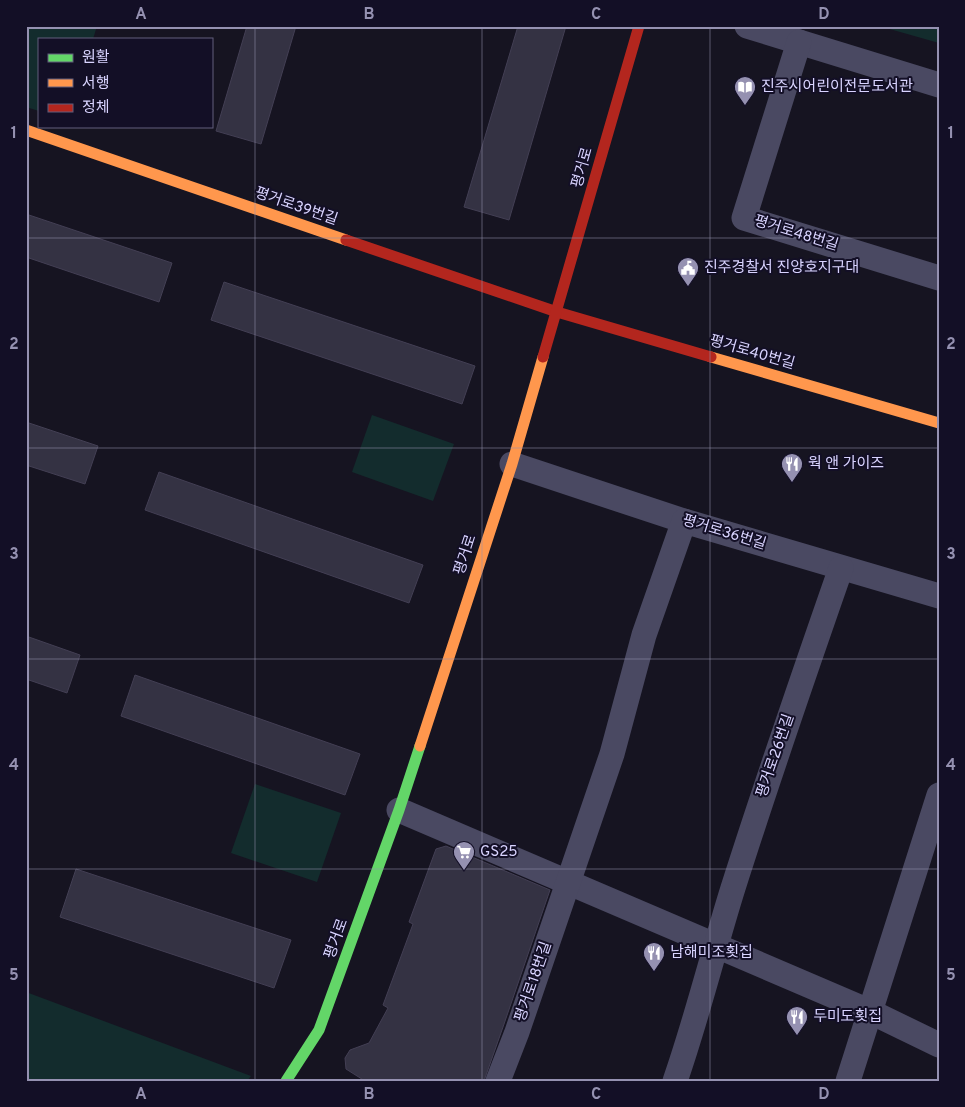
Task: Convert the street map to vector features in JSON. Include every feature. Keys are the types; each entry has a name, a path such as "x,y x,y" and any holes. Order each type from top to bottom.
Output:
{"street":[{"name":"평거로","path":"286,1081 319,1030 399,810 512,464 639,26"},
{"path":"747,26 939,85"},
{"name":"평거로48번길","path":"798,42 744,218 939,278"},
{"name":"평거로39번길","path":"26,130 557,312"},
{"name":"평거로40번길","path":"557,312 939,423"},
{"name":"평거로36번길","path":"512,464 684,521 939,596"},
{"path":"568,883 612,754 644,635 684,521"},
{"name":"평거로26번길","path":"715,945 764,791 841,568"},
{"path":"848,1081 939,795"},
{"path":"399,810 871,1012 939,1044"},
{"name":"평거로18번길","path":"498,1081 517,1032 568,883"},
{"path":"674,1081 688,1044 715,945"}],"green space":[{"path":"26,26 97,26 93,38 38,38 38,111 26,107"},
{"path":"879,26 939,26 939,43"},
{"path":"372,415 454,444 433,501 352,472"},
{"path":"255,784 341,813 317,882 231,853"},
{"path":"26,992 251,1076 247,1081 26,1081"}],"building":[{"path":"247,26 296,26 261,144 216,131"},
{"path":"518,26 566,26 509,220 464,207"},
{"path":"26,214 172,263 159,302 26,257"},
{"path":"224,282 475,366 462,404 211,320"},
{"path":"26,422 98,446 85,484 26,465"},
{"path":"159,472 423,565 409,603 145,510"},
{"path":"26,636 80,655 67,693 26,679"},
{"path":"135,675 360,754 345,795 121,716"},
{"path":"446,846 550,890 503,1027 484,1081 365,1081 346,1069 345,1058 350,1050 369,1043 388,1008 383,1005 413,924 409,922 436,849"},
{"path":"76,869 291,940 274,988 60,917"}],"traffic: fast":[{"path":"286,1081 319,1030 399,810 420,746"}],"traffic: slow":[{"path":"26,130 346,240"},
{"path":"420,746 512,464 543,357"},
{"path":"711,357 939,423"}],"traffic: jam":[{"path":"543,357 639,26"},
{"path":"346,240 557,312 711,357"}],"place":[{"name":"진주시어린이전문도서관","path":"745,106"},
{"name":"진주경찰서 진양호지구대","path":"688,287"},
{"name":"웍 앤 가이즈","path":"792,483"},
{"name":"GS25","path":"464,871"},
{"name":"남해미조횟집","path":"654,972"},
{"name":"두미도횟집","path":"797,1036"}]}
